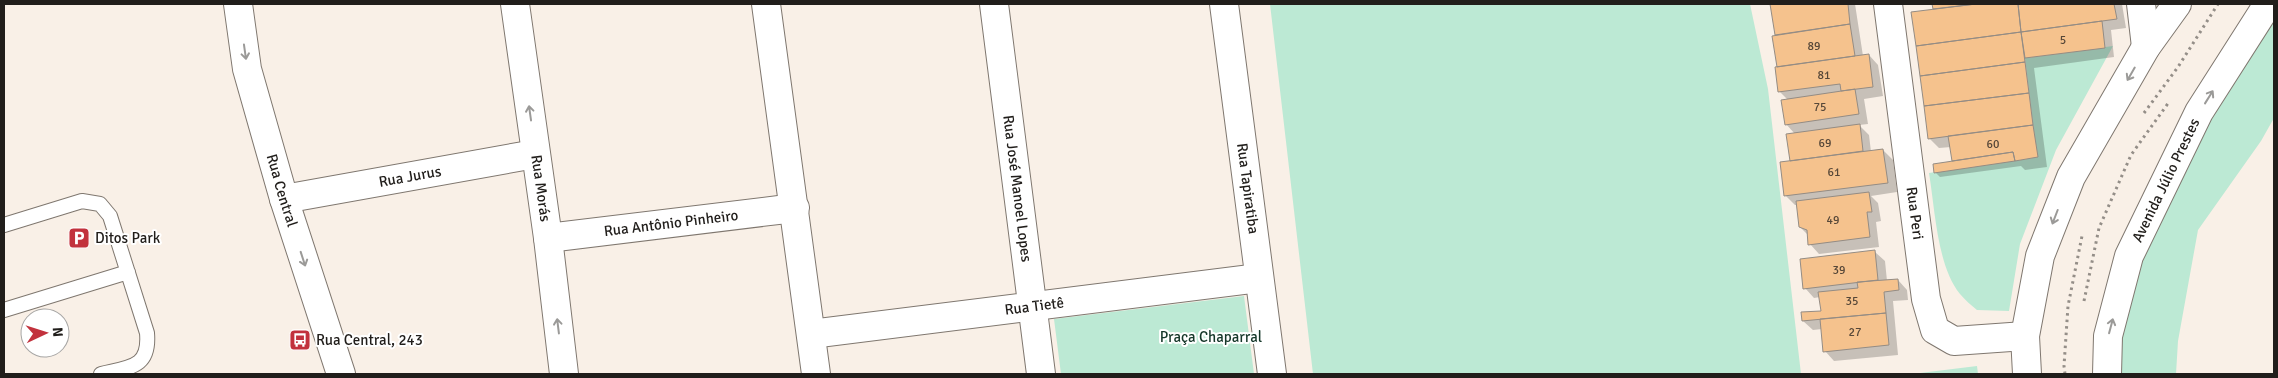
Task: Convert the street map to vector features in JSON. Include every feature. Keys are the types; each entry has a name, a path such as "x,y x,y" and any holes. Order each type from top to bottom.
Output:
{"street":[{"name":"Rua Central","path":"238,4 247,69 284,199 341,374"},
{"name":"Rua Morás","path":"515,4 548,238 564,374"},
{"path":"766,4 816,374"},
{"name":"Rua José Manoel Lopes","path":"994,4 1040,374"},
{"name":"Rua Tapiratiba","path":"1224,4 1272,374"},
{"name":"Rua Peri","path":"1888,4 1926,299 1935,330 1954,341 2025,336"},
{"path":"2141,4 2146,47"},
{"path":"2027,374 2025,336 2040,256 2071,177 2146,47 2177,4"},
{"name":"Avenida Júlio Prestes","path":"2107,374 2108,336 2129,256 2199,112 2268,4"},
{"name":"Rua Jurus","path":"284,199 536,154"},
{"name":"Rua Antônio Pinheiro","path":"548,238 795,208"},
{"name":"Rua Tietê","path":"811,334 1032,308 1259,278"}],"lane":[{"path":"4,225 82,201 100,204 110,216 147,333 148,345 144,359 134,366 101,374"},
{"path":"4,310 128,272"}],"path":[{"path":"2144,114 2178,67 2218,4"},
{"path":"2065,374 2068,306 2084,227"}],"green space":[{"path":"1270,4 1750,4 1768,89 1801,374 1313,374"},
{"path":"2274,4 2274,118 2261,141 2198,230 2178,341 2176,374 2112,374 2135,255"},
{"path":"2113,46 2056,150 2020,244 2009,311 1977,310 1960,294 1946,268 1938,237 1929,173 2037,157 2025,58"},
{"name":"Praça Chaparral","path":"1244,296 1254,374 1061,374 1054,319"},
{"path":"1977,366 1978,374 1912,374"}],"building":[{"path":"1770,4 1848,4 1850,24 1775,35"},
{"path":"1932,4 1976,4 1933,9"},
{"path":"1976,4 2018,4 2021,32 1916,46 1911,12"},
{"path":"2018,4 2114,4 2117,19 2021,32"},
{"path":"2102,21 2105,48 2025,58 2021,32"},
{"path":"1850,24 1855,56 1777,67 1772,36"},
{"path":"2021,32 2025,62 1920,76 1916,46"},
{"path":"1869,54 1873,87 1841,91 1840,84 1778,92 1775,67"},
{"path":"2025,62 2029,93 1924,106 1920,76"},
{"path":"1855,89 1859,114 1785,125 1781,100"},
{"path":"2029,93 2033,125 1928,139 1924,106"},
{"path":"1860,124 1863,151 1790,161 1786,134"},
{"path":"2033,125 2038,157 2015,161 2013,152 1952,161 1948,136"},
{"path":"1883,149 1888,183 1784,196 1780,162"},
{"path":"2013,152 2015,161 1934,173 1933,164"},
{"path":"1869,192 1872,212 1867,212 1870,237 1808,245 1807,230 1799,227 1796,201"},
{"path":"1875,250 1878,280 1803,289 1800,259"},
{"path":"1898,279 1899,290 1884,292 1886,313 1802,321 1801,312 1821,311 1818,292 1858,288 1857,282"},
{"path":"1886,313 1889,345 1823,352 1820,319"}],"place":[{"name":"Ditos Park","path":"79,238"},
{"name":"Rua Central, 243","path":"300,340"}]}
